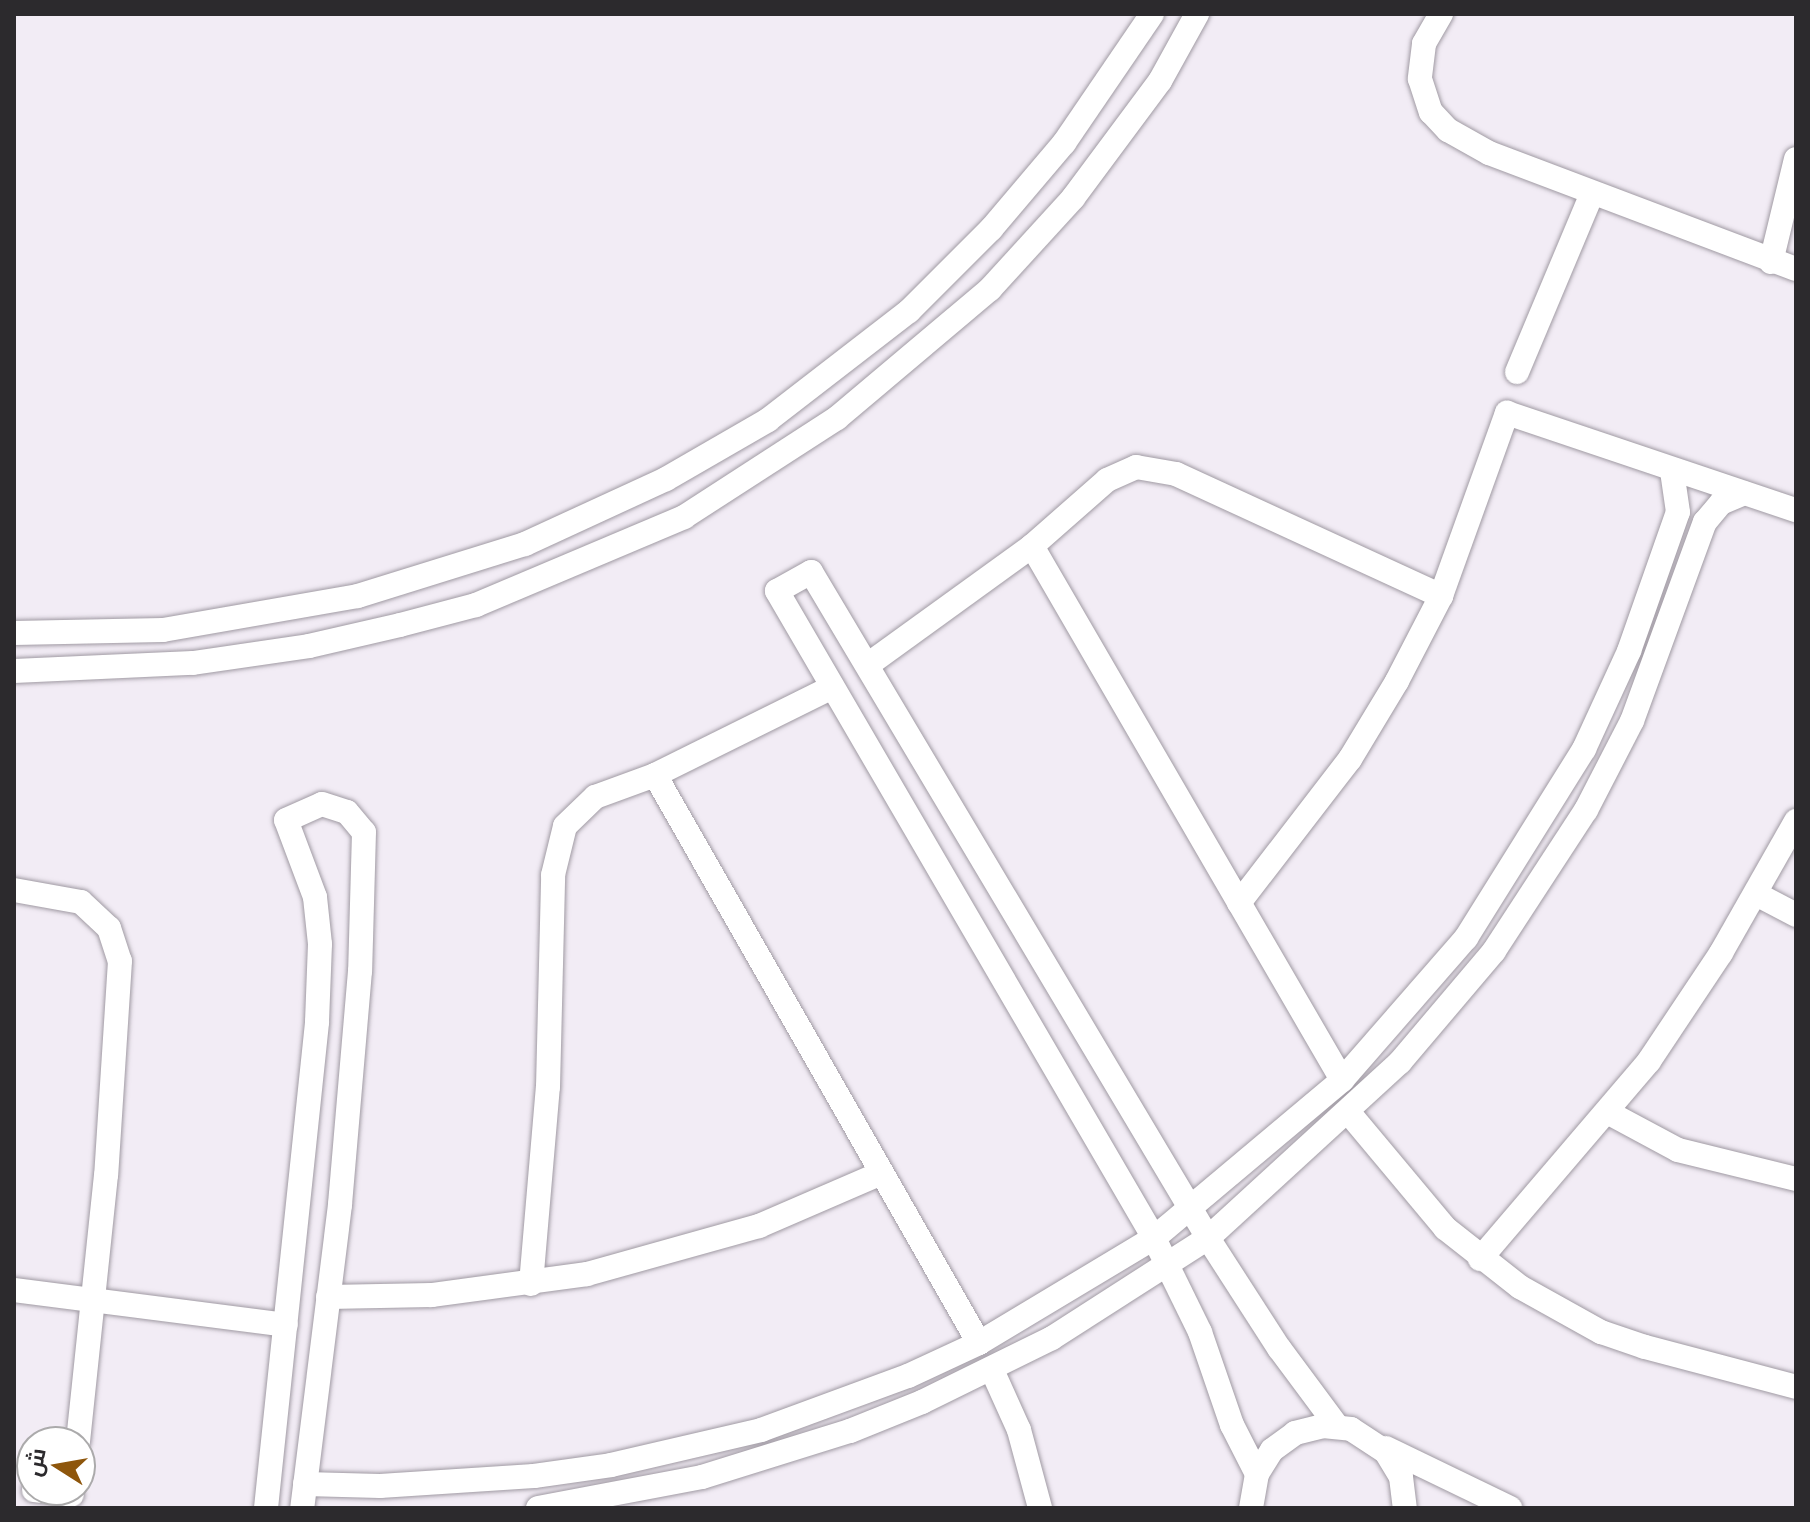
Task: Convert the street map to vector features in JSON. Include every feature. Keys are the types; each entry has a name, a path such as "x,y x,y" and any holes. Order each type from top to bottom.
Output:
{"street":[{"path":"14,633 163,630 358,596 525,544 666,479 768,420 909,311 991,229 1064,143 1152,14"},
{"path":"14,671 193,663 309,646 476,605 684,517 837,418 990,289 1073,198 1160,81 1197,14"},
{"path":"1441,14 1424,44 1419,67 1422,91 1439,122 1472,145 1592,194 1796,269"},
{"path":"1771,262 1796,159"},
{"path":"1517,372 1592,194"},
{"path":"1239,903 1350,759 1441,596 1507,413 1672,471 1796,510"},
{"path":"869,664 1032,546 1116,474 1150,466 1441,596"},
{"path":"266,1508 286,1325 320,944 315,897 286,820 322,804 347,812 364,832 351,1100 304,1496 457,1483 626,1462 761,1430 835,1405 979,1343 1154,1238 1342,1080 1466,938 1584,749 1663,558 1678,512 1672,471"},
{"path":"538,1508 626,1494 776,1456 865,1425 992,1370 1167,1266 1208,1238 1349,1113 1448,1008 1536,892 1632,721 1712,511 1744,493"},
{"path":"1032,546 1342,1080"},
{"path":"1663,558 1690,566"},
{"path":"1257,1474 1232,1425 1210,1354 1154,1238 777,591 811,572 869,664 1208,1238 1279,1348 1337,1426 1510,1508"},
{"path":"531,1284 548,1087 556,850 582,807 655,775 832,687"},
{"path":"655,775 879,1174 979,1343"},
{"path":"1480,1259 1609,1113 1684,1010 1756,894 1796,821"},
{"path":"14,890 63,895 81,902 109,928 120,961 80,1426"},
{"path":"1756,894 1796,915"},
{"path":"1349,1113 1411,1193 1480,1259 1559,1311 1601,1332 1796,1387"},
{"path":"1609,1113 1678,1150 1796,1179"},
{"path":"328,1297 432,1295 531,1284 697,1247 879,1174"},
{"path":"14,1290 286,1325"},
{"path":"992,1370 1019,1430 1040,1508"},
{"path":"1251,1508 1257,1474 1272,1450 1295,1433 1337,1426"},
{"path":"1376,1442 1401,1477 1405,1508"}]}
